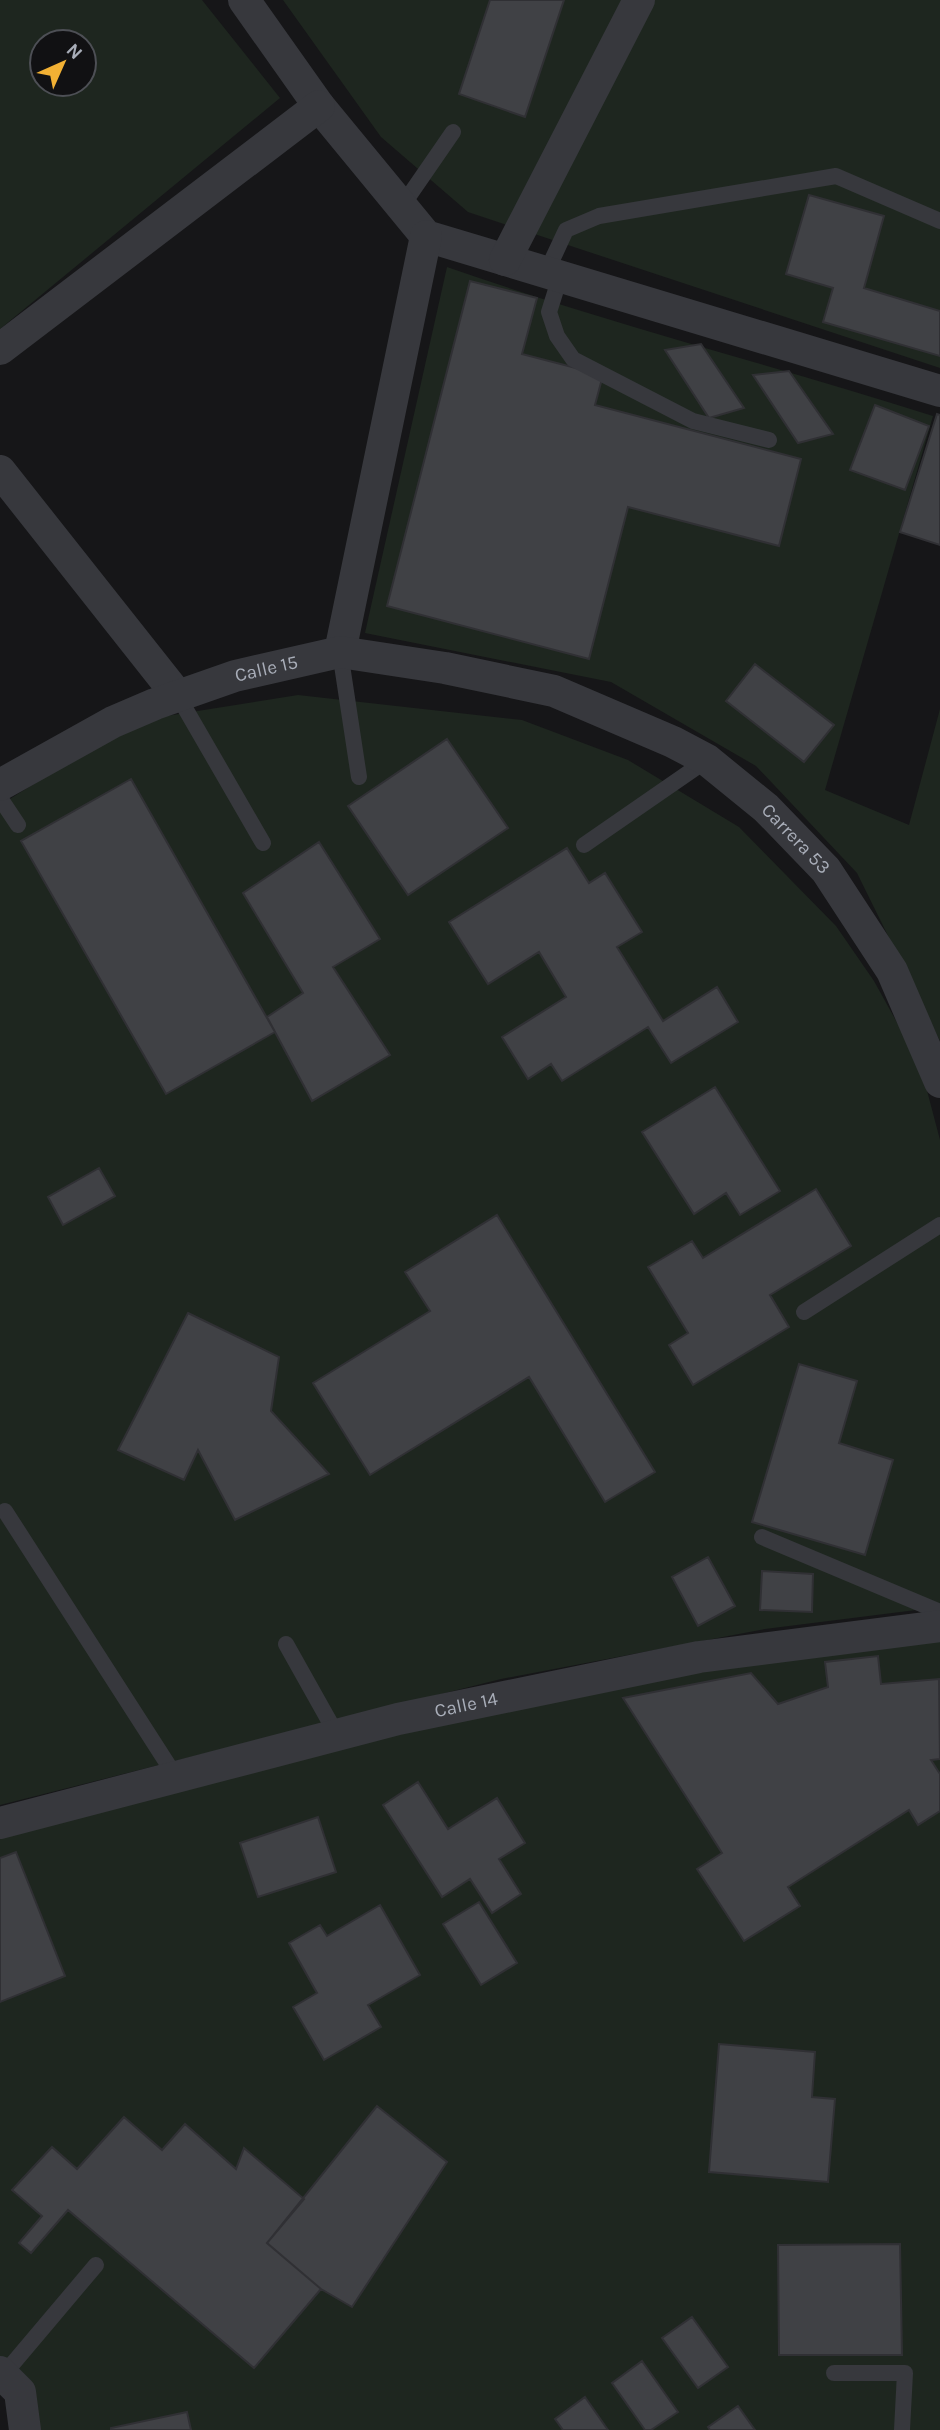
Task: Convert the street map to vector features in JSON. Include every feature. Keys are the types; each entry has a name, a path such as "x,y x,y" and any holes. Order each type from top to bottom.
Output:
{"street":[{"path":"244,0 319,106 426,236 940,391"},
{"path":"505,260 639,0"},
{"path":"0,349 319,106"},
{"path":"340,652 426,236"},
{"path":"0,471 178,696"},
{"name":"Calle 15","path":"0,785 113,722 178,696 235,676 340,652 445,668 554,691"},
{"name":"Carrera 53","path":"554,691 673,741 707,760 766,808 826,870 892,971 940,1082"},
{"name":"Calle 14","path":"0,1823 398,1719 699,1657 940,1626"},
{"path":"2,2373 20,2392 25,2430"}],"lane":[{"path":"402,206 453,132"},
{"path":"769,440 693,421 573,359 557,336 549,312 553,275 566,230 599,216 836,176 940,221"},
{"path":"340,652 359,777"},
{"path":"178,696 263,843"},
{"path":"584,845 707,760"},
{"path":"0,798 18,825"},
{"path":"804,1312 940,1225"},
{"path":"5,1511 176,1777"},
{"path":"762,1537 940,1612"},
{"path":"286,1644 337,1735"},
{"path":"2,2373 96,2265"},
{"path":"834,2373 905,2373 902,2430"}],"shaded area":[{"path":"0,0 202,0 280,98 0,329"},
{"path":"283,0 940,0 940,368 468,212 381,137"},
{"path":"447,267 568,307 933,416 825,790 909,825 940,709 940,1041 857,873 756,766 611,682 365,633"},
{"path":"298,695 522,720 628,760 739,827 836,926 874,981 920,1064 940,1140 940,1607 765,1629 501,1679 0,1805 0,805 84,753 160,717"},
{"path":"940,1640 940,2430 36,2430 0,2357 0,1834 285,1760 694,1669"}],"building":[{"path":"490,0 564,0 525,117 459,94"},
{"path":"809,195 884,216 864,288 940,311 940,356 823,322 833,288 786,274"},
{"path":"470,281 537,298 522,354 603,375 595,405 801,459 779,546 628,507 589,659 387,606"},
{"path":"701,344 744,408 709,418 665,350"},
{"path":"789,371 833,434 798,443 753,375"},
{"path":"875,405 929,426 905,490 850,470"},
{"path":"937,414 940,415 940,545 900,532"},
{"path":"755,664 834,725 804,762 726,701"},
{"path":"447,739 508,828 408,895 348,806"},
{"path":"131,779 275,1032 166,1094 21,841"},
{"path":"319,842 380,939 333,967 390,1055 312,1101 267,1017 303,993 243,893"},
{"path":"567,848 589,883 605,873 642,932 617,947 663,1021 717,987 738,1022 671,1063 648,1027 562,1081 551,1064 528,1079 502,1037 566,997 539,952 488,984 449,922"},
{"path":"715,1087 780,1191 740,1215 726,1193 694,1214 642,1132"},
{"path":"99,1168 115,1196 63,1225 48,1197"},
{"path":"816,1189 851,1246 770,1295 789,1327 693,1385 669,1345 688,1333 648,1267 692,1241 703,1258"},
{"path":"497,1215 655,1472 605,1502 529,1377 370,1475 313,1383 430,1311 405,1272"},
{"path":"188,1313 279,1357 271,1411 329,1474 235,1520 198,1450 184,1480 118,1450"},
{"path":"799,1364 857,1381 839,1443 893,1460 865,1555 752,1522"},
{"path":"708,1557 735,1606 698,1626 672,1577"},
{"path":"762,1571 813,1574 812,1612 760,1610"},
{"path":"878,1656 881,1684 939,1679 940,1759 931,1760 940,1774 940,1811 918,1825 909,1810 788,1887 800,1906 744,1941 697,1869 722,1853 623,1698 751,1673 778,1704 828,1687 825,1662"},
{"path":"418,1782 448,1829 497,1798 525,1843 499,1859 521,1894 492,1913 470,1879 442,1897 383,1805"},
{"path":"318,1817 336,1872 258,1897 240,1843"},
{"path":"16,1852 65,1976 0,2002 0,1858"},
{"path":"479,1902 517,1963 481,1985 443,1924"},
{"path":"380,1905 420,1975 368,2005 381,2027 324,2060 293,2007 317,1993 289,1943 320,1925 327,1936"},
{"path":"719,2044 815,2052 812,2097 835,2099 828,2182 709,2172"},
{"path":"377,2106 447,2162 352,2307 321,2289 267,2243"},
{"path":"124,2117 162,2150 185,2124 236,2169 244,2148 304,2199 267,2243 321,2289 254,2368 68,2210 31,2253 19,2243 42,2216 12,2190 52,2147 77,2169"},
{"path":"900,2244 902,2355 779,2355 778,2245"},
{"path":"692,2317 728,2367 698,2388 662,2338"},
{"path":"642,2361 678,2412 651,2430 645,2430 612,2383"},
{"path":"585,2397 608,2430 563,2430 555,2419"},
{"path":"738,2406 755,2430 710,2430 708,2427"},
{"path":"187,2412 191,2430 111,2430 111,2428"}]}
